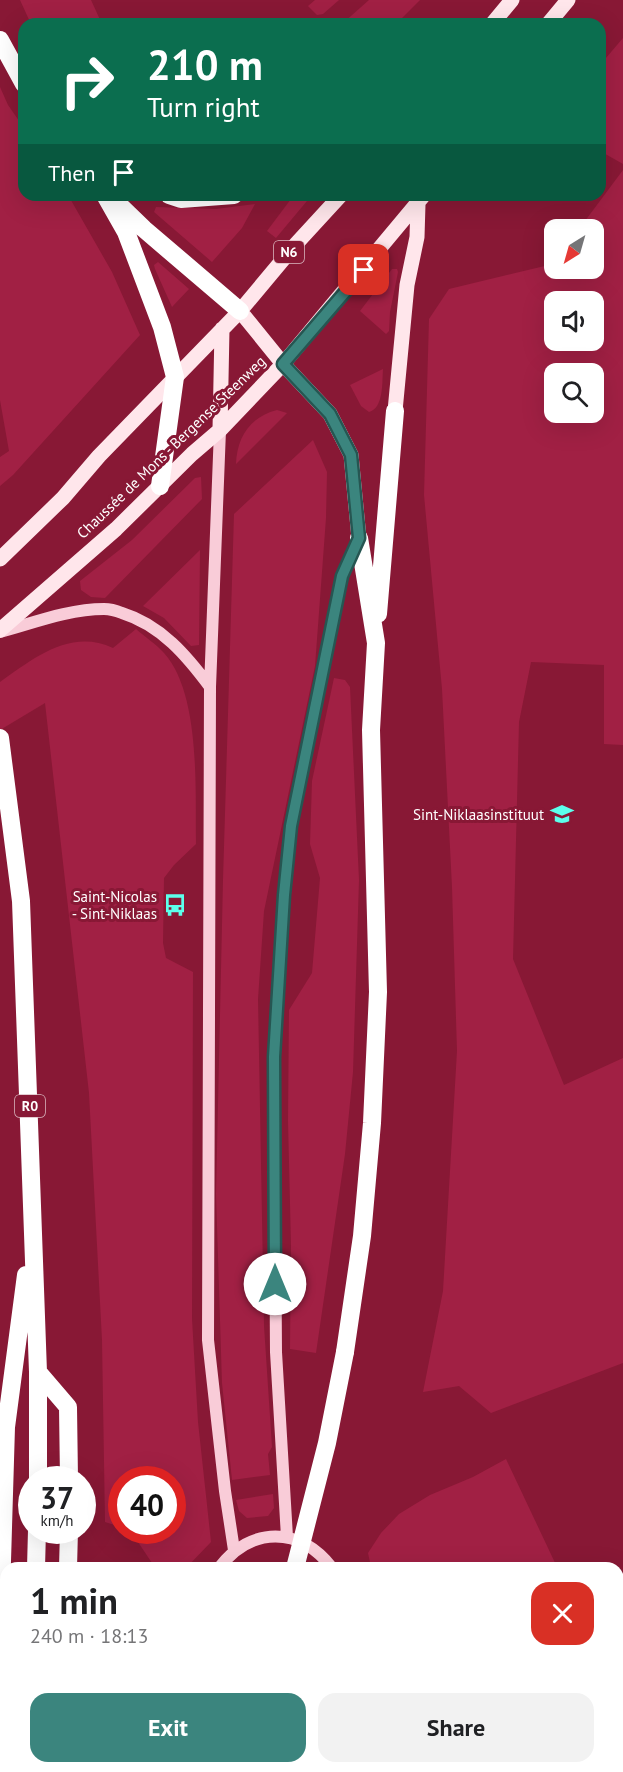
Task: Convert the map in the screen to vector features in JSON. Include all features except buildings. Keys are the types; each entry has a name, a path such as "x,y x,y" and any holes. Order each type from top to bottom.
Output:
{"highway":[{"path":"0,40 18,73"},
{"path":"108,201 126,232 162,327 175,378 160,486"},
{"path":"116,201 144,230 240,311"},
{"path":"297,1562 327,1443 345,1352 362,1236 372,1123 378,992 371,730 395,411"},
{"path":"359,538 376,643"},
{"name":"R0","path":"0,738 21,901 38,1372 38,1466"},
{"path":"2,1562 6,1427 33,1222"},
{"path":"38,1372 68,1407 69,1466"},
{"path":"36,1562 37,1544"},
{"path":"68,1562 69,1544"}],"main road":[{"path":"497,18 512,0"},
{"path":"553,18 567,0"},
{"name":"N6","path":"0,559 63,498 99,456 240,311 335,201"},
{"name":"Chaussée de Mons - Bergense Steenweg","path":"0,631 116,530 220,430 283,364 420,201"},
{"path":"395,411 407,285 417,237 421,201"},
{"path":"240,311 283,364 330,414 351,455 359,538"},
{"path":"220,430 222,329"}],"street":[{"path":"220,430 210,687 208,1340 234,1550"},
{"path":"287,1537 276,1340 274,1057 284,895 291,826 342,576 359,538"},
{"path":"0,631 66,614 106,608 145,622 165,635 210,687"},
{"path":"224,1562 234,1550 250,1541 269,1536 287,1537 305,1543 321,1554 327,1562"}],"shaded area":[{"path":"20,0 91,0 99,18 28,18"},
{"path":"315,0 339,0 323,14 317,15 308,6"},
{"path":"369,0 420,0 402,18 349,18"},
{"path":"623,38 623,164 606,154 606,58"},
{"path":"0,87 18,119 18,201 71,201 112,272 140,335 13,475 0,486 0,457 9,451 0,400"},
{"name":"Sint-Niklaasinstituut","path":"623,170 623,745 604,744 604,665 531,662 519,722 513,959 564,1085 623,1058 623,1363 491,1413 459,1386 423,1392 443,1291 457,1051 442,689 424,495 429,319 449,289 544,266 544,279 604,279 604,219 586,219 600,201 606,201 606,193"},
{"path":"290,201 307,201 276,238 267,231"},
{"path":"255,204 242,228 212,262 154,212 156,207 216,209"},
{"path":"158,262 189,289 172,307 155,269 154,265"},
{"path":"392,269 397,269 398,272 390,312 389,331 386,334 360,311"},
{"path":"383,369 380,400 374,410 369,412 361,406 350,385"},
{"path":"277,410 287,413 236,464 242,437 252,423"},
{"path":"313,440 327,472 326,518 315,666 264,911 258,999 264,1326 272,1447 268,1454 270,1475 232,1480 222,1383 216,1194 234,514"},
{"path":"201,477 202,499 105,598 91,597 81,590 80,581 132,540 195,478"},
{"path":"200,550 199,645 191,646 164,618 143,606"},
{"path":"136,629 164,653 176,671 184,693 194,744 196,844 164,878 163,943 166,958 193,972 192,1319 198,1422 211,1542 192,1562 151,1562 139,1544 186,1544 186,1466 108,1466 108,1523 105,1522 102,1340 89,1093 45,703 0,730 0,682 53,649 67,644 97,643 113,648"},
{"path":"334,678 345,680 350,687 359,880 353,1072 345,1154 316,1353 290,1349 289,1010 312,973 320,878 310,844 312,781"},
{"path":"506,1459 555,1562 370,1562 368,1553 381,1533 399,1514 430,1495 473,1477"},
{"path":"273,1494 274,1508 268,1516 247,1518 239,1511 236,1500"}],"place":[{"name":"Sint-Niklaasinstituut","path":"562,814"},
{"name":"Saint-Nicolas - Sint-Niklaas","path":"175,905"}],"route":[{"path":"275,1284 274,1057 284,895 291,826 342,576 359,538 351,455 330,414 283,364 364,270"}]}
